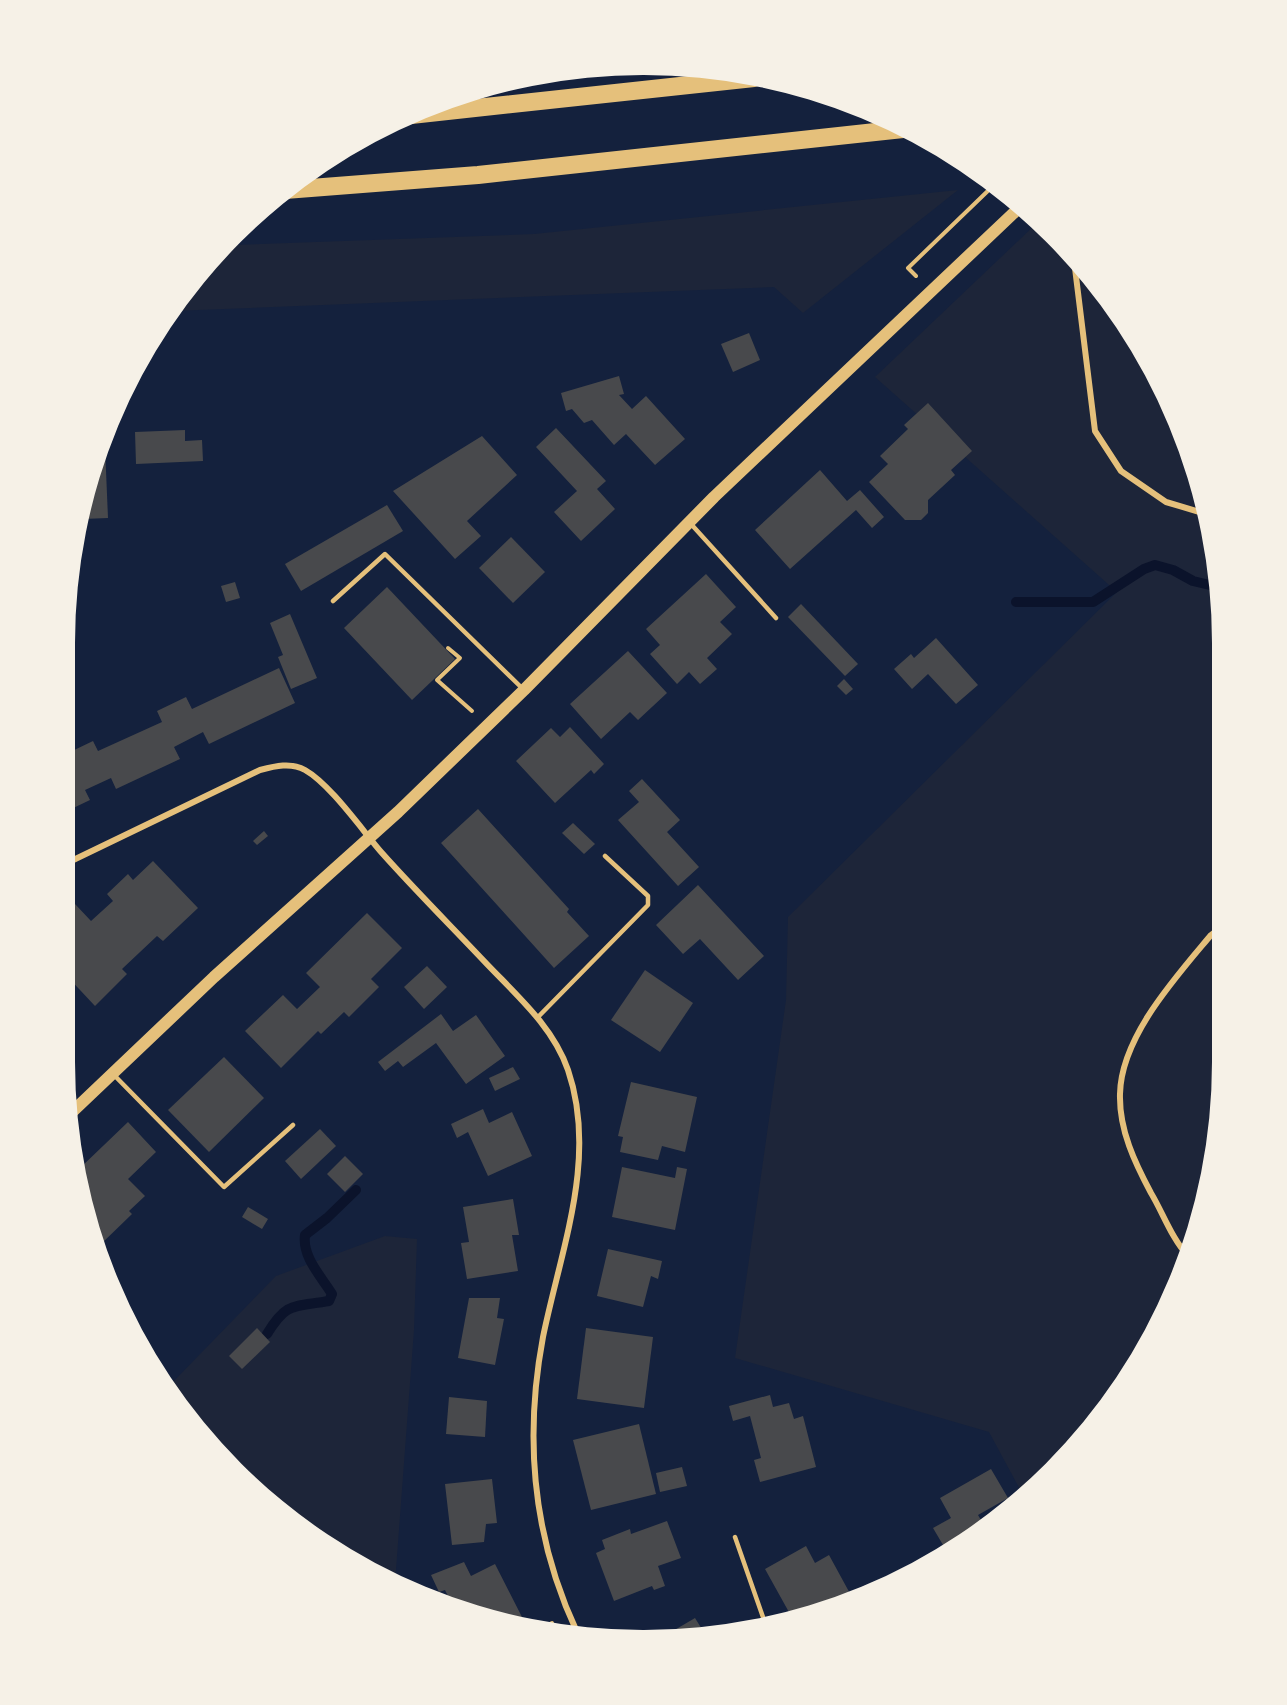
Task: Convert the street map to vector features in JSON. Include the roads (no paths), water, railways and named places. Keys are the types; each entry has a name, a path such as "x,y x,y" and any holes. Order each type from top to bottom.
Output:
{"highway":[{"path":"440,113 725,81"},
{"path":"302,189 478,175 888,131"}],"main road":[{"path":"77,1108 214,977 369,838 524,690 689,522 1015,213"}],"street":[{"path":"1076,275 1095,431 1122,471 1166,502 1196,511"},
{"path":"75,859 261,770 282,764 304,769 325,788 369,838 538,1017 555,1042 568,1069 578,1110 580,1151 577,1184 543,1340 533,1434 533,1479 553,1570 575,1626"},
{"path":"1182,1245 1135,1164 1127,1142 1120,1094 1131,1047 1164,992 1212,934"}],"lane":[{"path":"689,522 776,618"},
{"path":"333,601 385,554 524,690"},
{"path":"538,1017 648,905 648,896 605,856"},
{"path":"113,1074 224,1187 293,1125"},
{"path":"735,1537 763,1617"}],"waterway":[{"path":"1016,602 1093,602 1144,569 1155,565 1173,570 1193,581 1209,585"},
{"path":"267,1334 280,1316 292,1307 329,1301 332,1294 309,1259 305,1235 327,1218 356,1190"}]}
